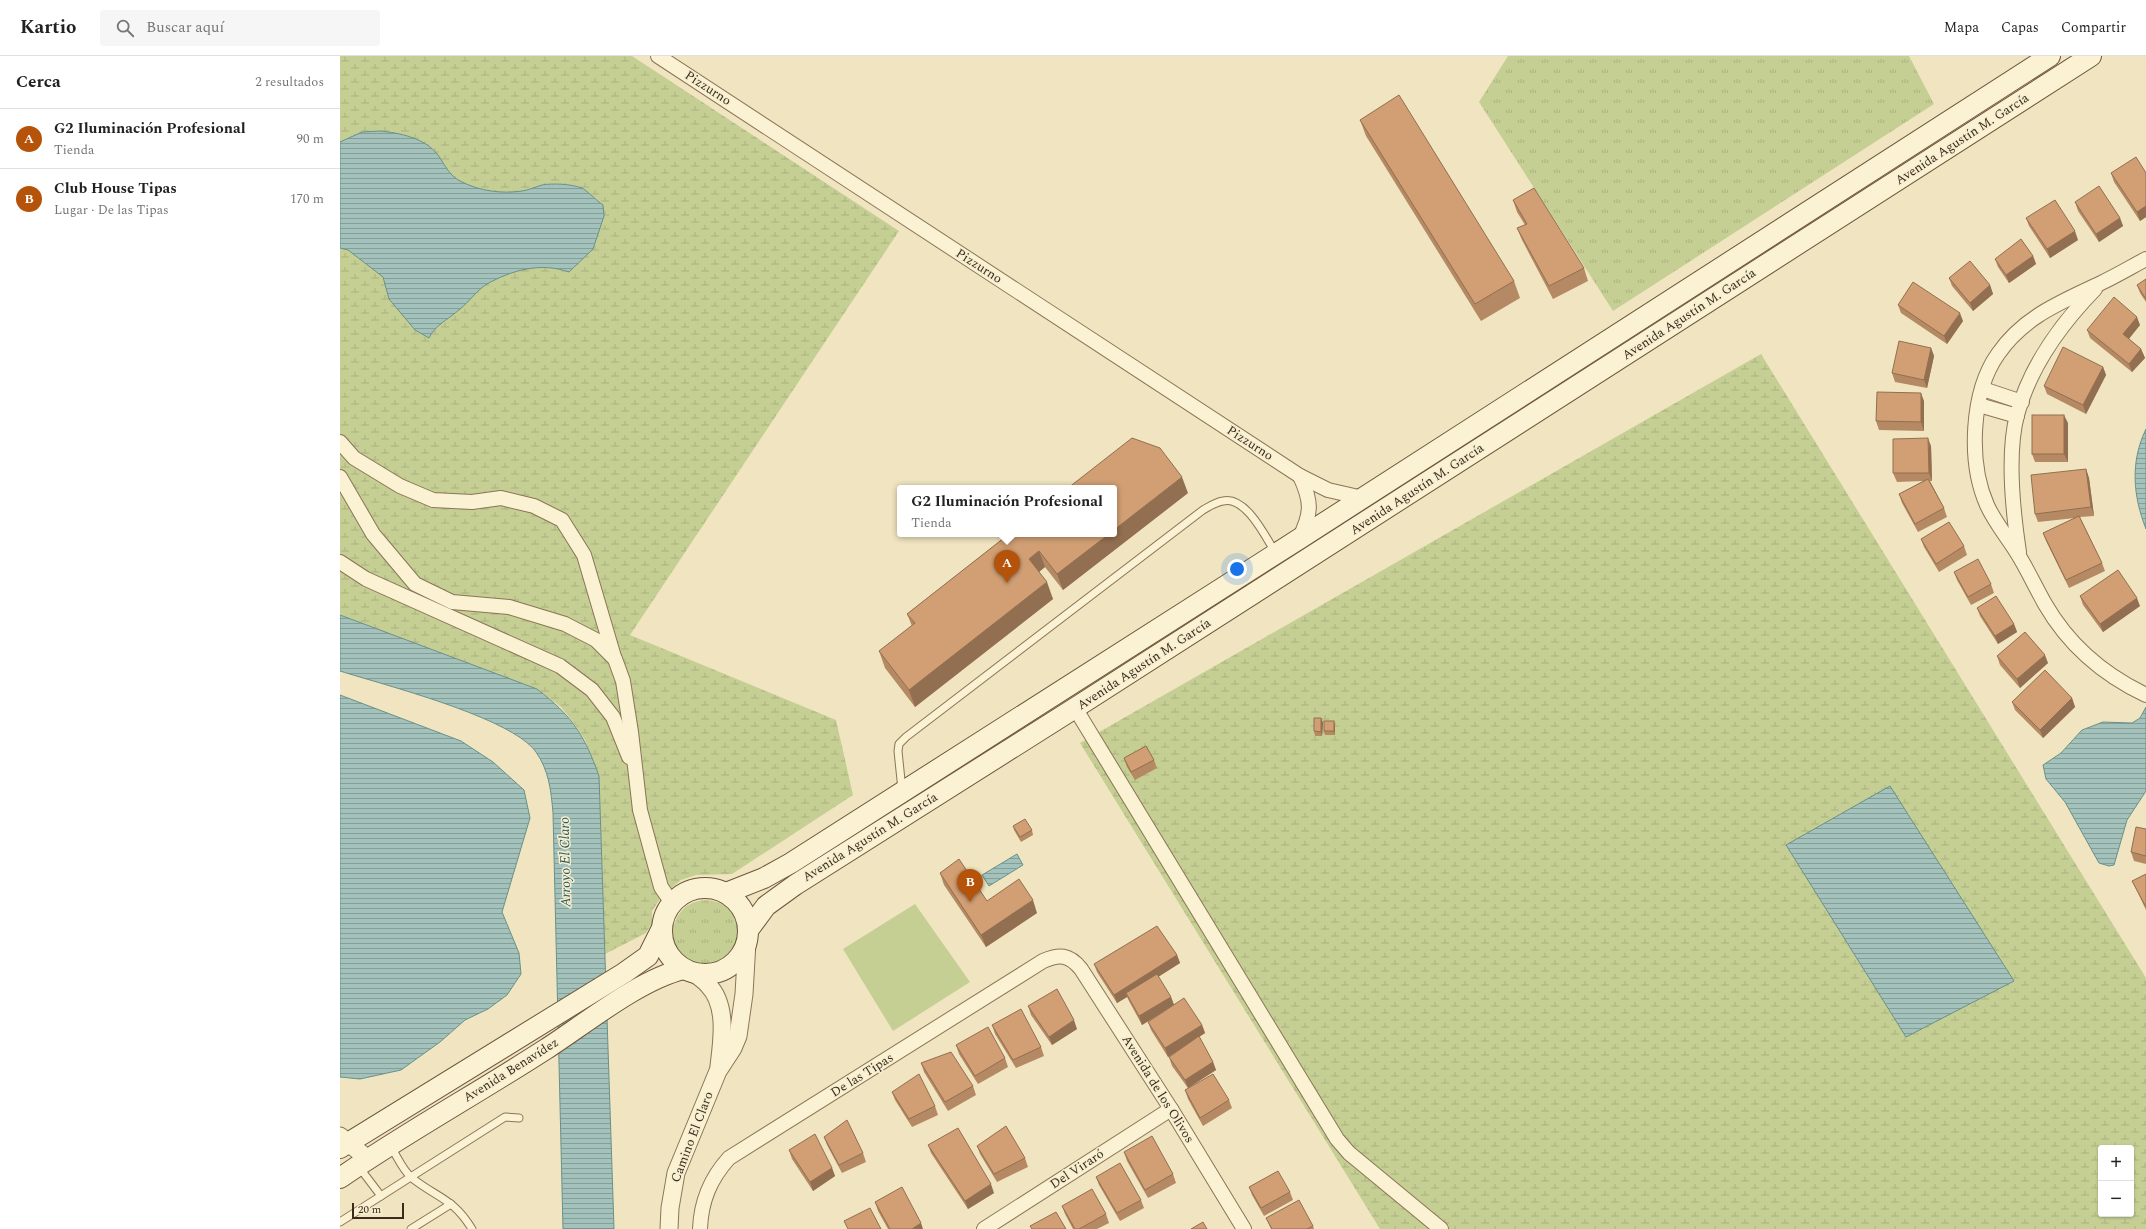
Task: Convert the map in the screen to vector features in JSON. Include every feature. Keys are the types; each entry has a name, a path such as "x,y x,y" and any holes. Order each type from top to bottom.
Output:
{"main road":[{"name":"Avenida Agustín M. García","path":"726,892 771,874 902,792 1276,554 2050,56"},
{"name":"Avenida Agustín M. García","path":"748,935 766,906 795,885 1075,708 2091,56"},
{"path":"697,888 712,888 726,892 738,902 746,914 748,935 737,959 721,971 707,974 689,971 672,959 664,945 662,930 664,915 672,903 683,893 697,888"},
{"name":"Avenida Benavídez","path":"343,1142 545,1023 624,973 648,956 662,930"},
{"name":"Avenida Benavídez","path":"340,1178 390,1145 546,1049 628,995 661,976 689,971"}],"street":[{"name":"Pizzurno","path":"658,56 1300,476 1328,490 1363,498"},
{"path":"2142,693 2090,660 2071,642 2045,604 2019,556 1987,506 1978,483 1974,436 1983,389 1997,355 2021,327 2045,310 2100,284 2146,259"},
{"path":"2019,556 2012,474 2017,416 2040,359 2071,313 2100,284"},
{"path":"1983,389 2022,402"},
{"path":"1979,405 2017,416"},
{"path":"340,442 354,458 400,486 433,500 472,502 501,498 534,506 562,520 584,555 623,681 642,818 661,886 672,903"},
{"path":"340,476 373,534 415,584 452,602 509,607 565,624 596,640 615,659"},
{"path":"1299,539 1310,508 1309,496 1300,476"},
{"path":"340,562 366,579 560,666 592,690 613,717 636,774"},
{"path":"1075,708 1337,1139 1349,1153 1441,1229"},
{"name":"Camino El Claro","path":"669,1229 670,1208 676,1174 718,1071 738,1036 744,994 748,935"},
{"name":"Avenida de los Olivos","path":"1065,956 1074,960 1081,969 1171,1109 1244,1229"},
{"name":"De las Tipas","path":"700,1229 704,1198 718,1170 728,1158 1043,961 1054,957 1065,956"},
{"name":"Camino El Claro","path":"689,971 709,985 715,995 720,1010 723,1027 718,1071"},
{"name":"Del Viraró","path":"984,1229 1171,1109"},
{"path":"343,1142 363,1162"}],"lane":[{"path":"902,792 898,751 899,744 906,736 1203,510 1224,500 1235,502 1244,507 1253,518 1276,554"},
{"path":"340,1222 505,1117 519,1118"},
{"path":"390,1145 410,1177 462,1213 472,1229"},
{"path":"363,1162 381,1196"},
{"path":"411,1229 451,1204"}],"green space":[{"path":"340,56 632,56 899,231 630,635 836,720 853,795 732,874 696,875 681,880 662,896 652,911 652,923 646,933 605,954 599,776 585,740 576,726 561,707 537,689 340,615"},
{"path":"1508,56 1909,56 1934,104 1613,311 1479,102"},
{"path":"1761,354 2146,978 2146,1229 1380,1229 1080,743"},
{"path":"706,900 719,902 734,915 737,920 739,933 737,946 724,961 719,964 706,966 693,964 678,951 675,946 673,933 675,920 688,905 693,902"},
{"path":"915,904 970,982 893,1031 843,949"}],"water":[{"path":"380,131 412,137 426,144 433,149 454,177 476,188 491,191 514,192 525,191 542,185 551,184 582,188 603,205 604,216 593,249 569,272 548,268 527,269 506,275 487,284 456,313 435,329 429,338 415,330 389,299 383,277 348,250 340,248 340,142 362,132"},
{"path":"2146,429 2146,529 2138,504 2135,479 2137,454"},
{"name":"Arroyo El Claro","path":"340,615 537,689 568,717 576,727 588,748 599,776 614,1229 563,1229 553,813 550,789 544,766 536,752 522,739 501,727 475,715 445,704 340,671"},
{"path":"340,695 461,741 493,762 524,790 530,818 502,912 519,953 521,974 507,995 488,1009 465,1020 440,1042 401,1070 360,1079 340,1077"},
{"path":"2146,707 2146,791 2127,820 2114,865 2109,866 2099,863 2065,802 2046,779 2043,765 2061,753 2082,730 2103,722 2132,723 2140,718"},
{"path":"1890,786 2014,981 1906,1037 1786,845"},
{"path":"1017,854 1023,865 989,886 982,875"}],"building":[{"path":"1399,95 1514,281 1475,304 1360,120"},
{"path":"2136,157 2146,173 2146,206 2137,212 2111,173"},
{"path":"2099,186 2120,218 2096,234 2075,202"},
{"path":"1534,188 1584,268 1549,286 1517,228 1527,224 1513,200"},
{"path":"2055,200 2075,231 2047,249 2026,218"},
{"path":"2021,239 2033,256 2006,275 1995,259"},
{"path":"1970,261 1990,285 1970,303 1949,278"},
{"path":"2146,279 2146,299 2137,285"},
{"path":"1913,282 1960,313 1944,336 1898,305"},
{"path":"2114,297 2137,317 2123,334 2141,349 2129,364 2087,330"},
{"path":"1899,341 1931,348 1924,380 1892,373"},
{"path":"2063,347 2103,367 2083,405 2044,386"},
{"path":"1877,392 1921,393 1921,422 1876,421"},
{"path":"2032,415 2064,415 2064,454 2032,454"},
{"path":"1132,438 1160,448 1182,477 1117,528 1117,485 1072,485"},
{"path":"1928,438 1929,473 1893,473 1893,439"},
{"path":"2086,469 2091,507 2035,514 2031,475"},
{"path":"1928,479 1944,508 1915,524 1899,494"},
{"path":"2079,516 2102,563 2066,580 2043,533"},
{"path":"1949,522 1964,546 1936,564 1921,539"},
{"path":"1005,537 1105,537 1057,574 1039,551 1029,559 1047,582 909,690 879,651 915,623 907,614"},
{"path":"1978,559 1991,584 1968,597 1954,572"},
{"path":"2118,570 2137,598 2100,624 2080,596"},
{"path":"1996,596 2014,624 1995,636 1977,608"},
{"path":"2025,632 2045,655 2017,679 1997,656"},
{"path":"2045,670 2072,698 2040,730 2012,702"},
{"path":"1314,718 1321,718 1321,732 1314,731"},
{"path":"1324,721 1334,721 1334,731 1324,731"},
{"path":"1146,746 1154,760 1131,772 1124,758"},
{"path":"1025,819 1032,830 1020,837 1013,826"},
{"path":"2136,827 2146,829 2146,856 2131,852"},
{"path":"959,859 987,901 1019,879 1033,900 981,935 940,873"},
{"path":"2146,874 2146,907 2132,881"},
{"path":"1157,926 1177,955 1114,995 1094,964"},
{"path":"1157,974 1171,997 1139,1016 1126,993"},
{"path":"1057,989 1074,1020 1049,1037 1028,1006"},
{"path":"1184,998 1202,1025 1165,1048 1148,1022"},
{"path":"1021,1009 1041,1047 1013,1060 992,1025"},
{"path":"988,1027 1005,1058 975,1076 956,1045"},
{"path":"1199,1036 1213,1062 1185,1080 1169,1057"},
{"path":"951,1052 973,1086 945,1102 921,1063"},
{"path":"919,1074 935,1106 909,1119 892,1092"},
{"path":"1213,1074 1229,1100 1200,1118 1185,1090"},
{"path":"847,1120 863,1153 839,1165 824,1137"},
{"path":"1006,1126 1025,1158 994,1174 977,1146"},
{"path":"958,1128 991,1184 965,1201 928,1145"},
{"path":"815,1134 832,1168 810,1182 789,1150"},
{"path":"1152,1136 1173,1174 1145,1190 1124,1152"},
{"path":"1120,1163 1141,1200 1117,1213 1096,1177"},
{"path":"1278,1171 1290,1192 1261,1208 1249,1187"},
{"path":"902,1187 921,1223 912,1229 890,1229 875,1202"},
{"path":"1092,1189 1106,1214 1079,1229 1075,1229 1062,1206"},
{"path":"1299,1200 1313,1226 1307,1229 1272,1229 1266,1218"},
{"path":"870,1208 881,1229 848,1229 844,1221"},
{"path":"1056,1212 1066,1229 1032,1229 1030,1226"},
{"path":"1203,1222 1207,1229 1191,1229"}],"place":[{"name":"G2 Iluminación Profesional","path":"1007,583"},
{"name":"Club House Tipas","path":"970,902"}]}
